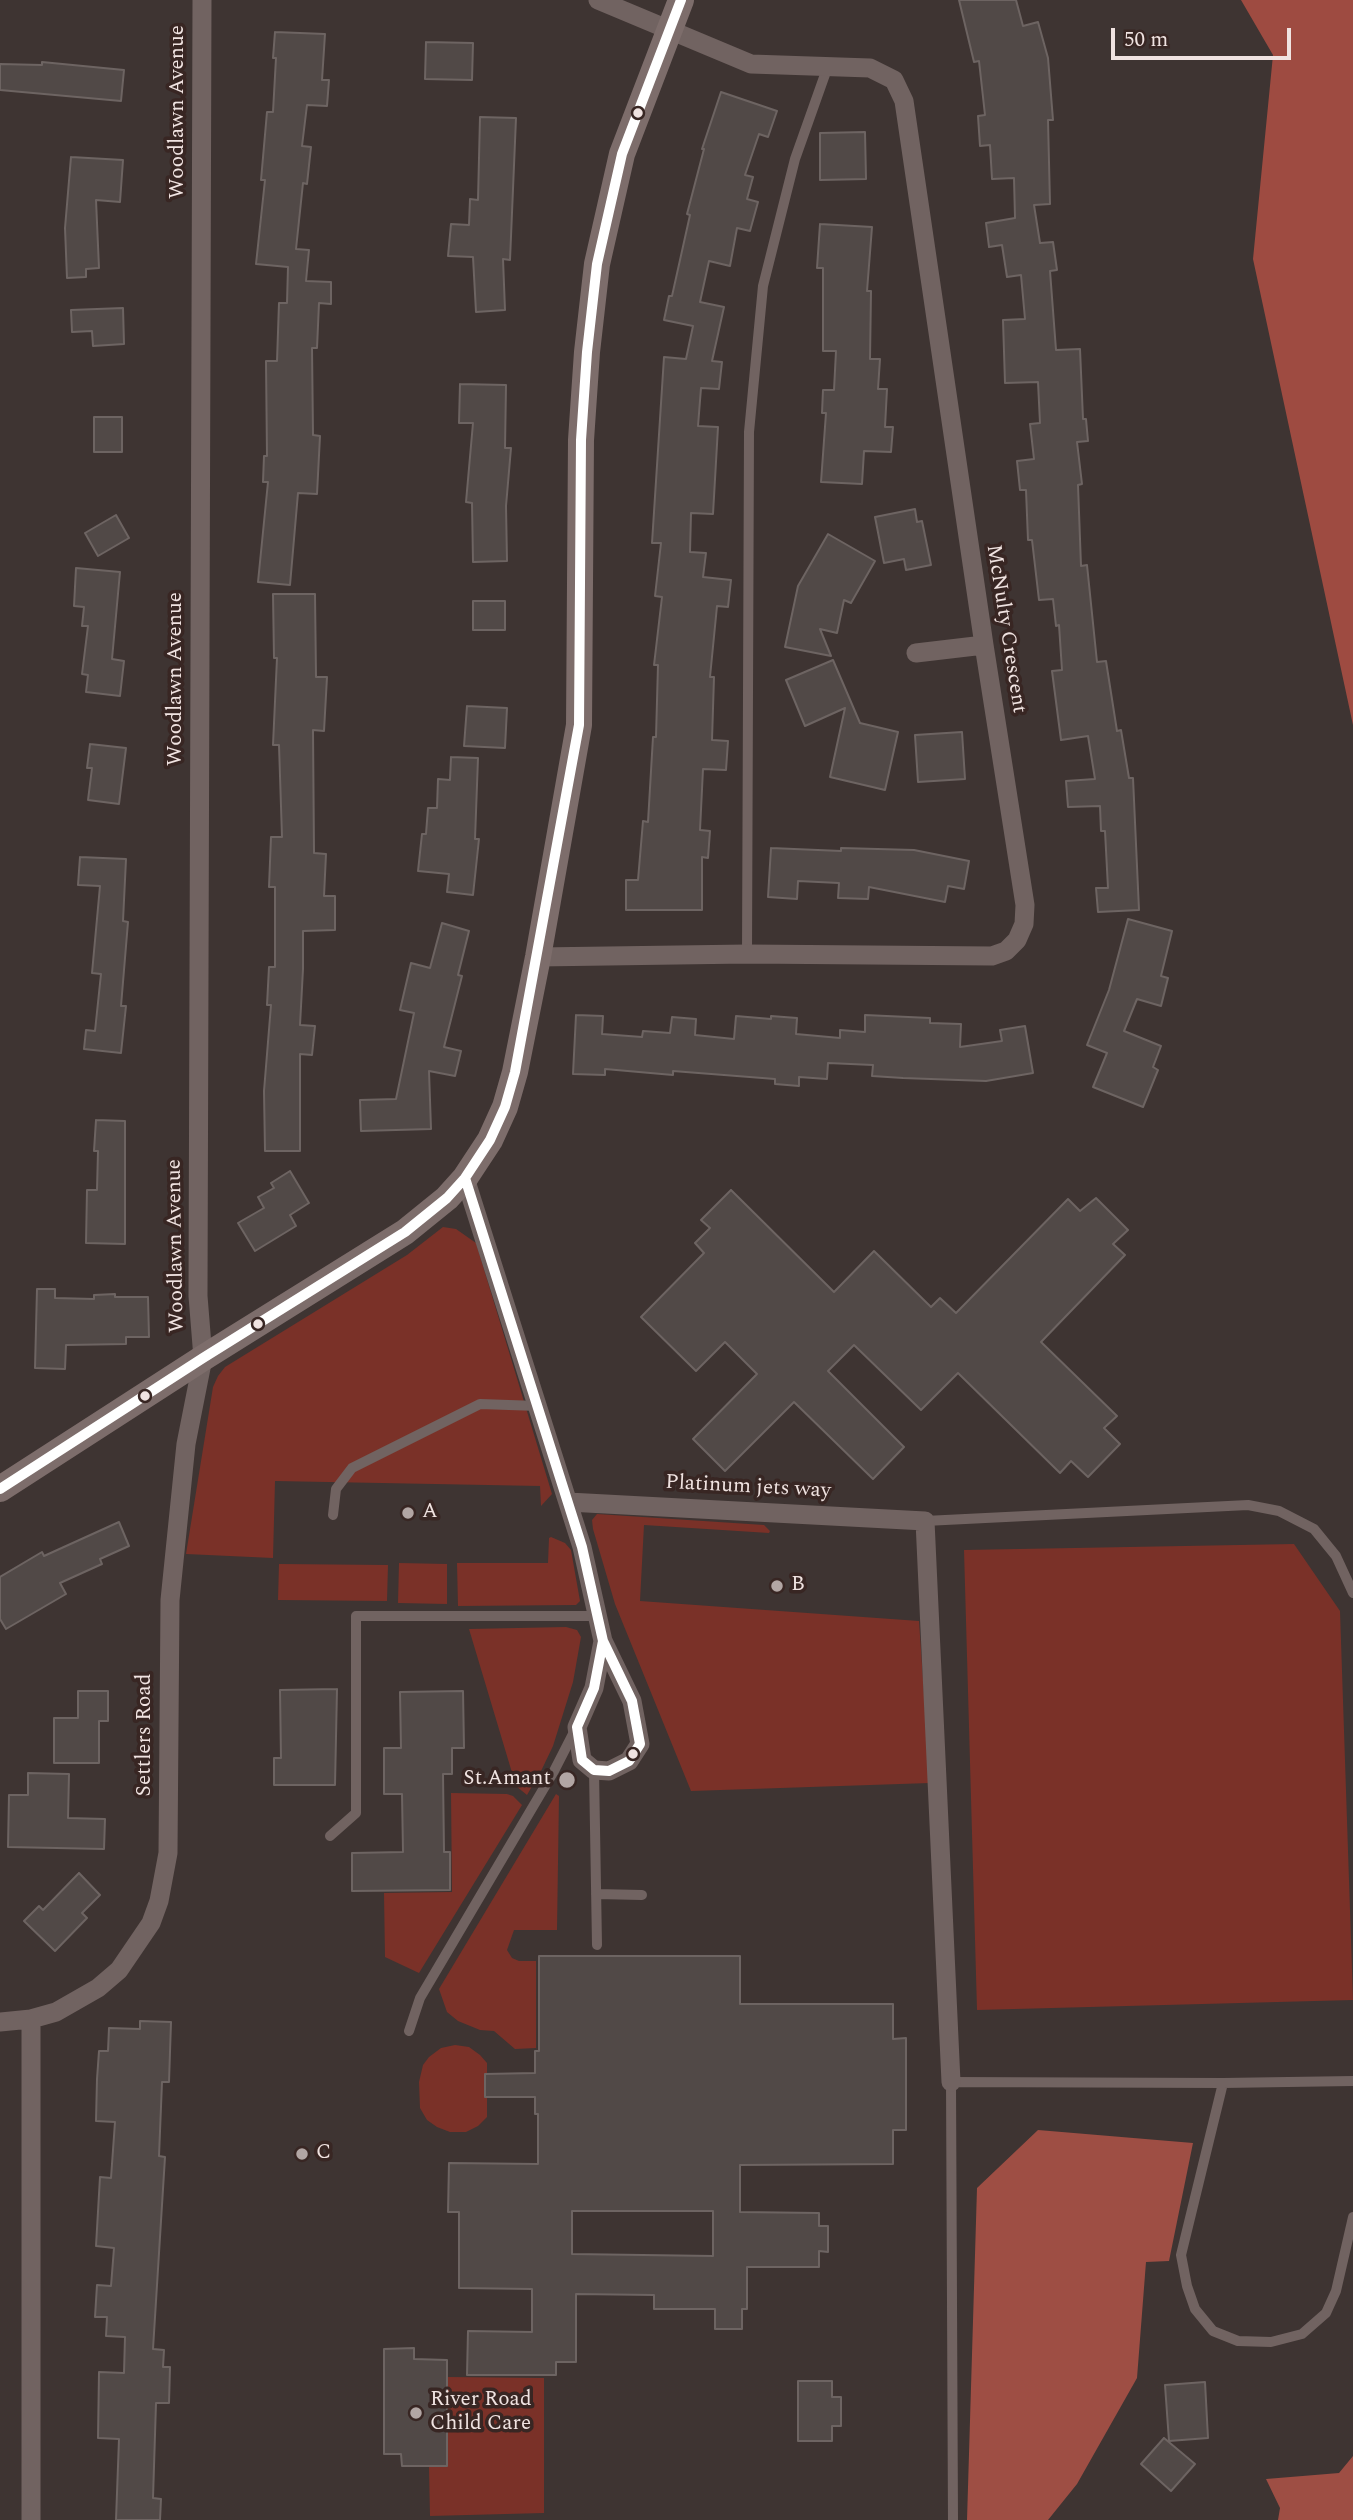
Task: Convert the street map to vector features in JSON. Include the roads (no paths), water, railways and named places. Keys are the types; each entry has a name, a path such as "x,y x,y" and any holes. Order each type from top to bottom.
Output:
{"street":[{"name":"Woodlawn Avenue","path":"202,0 198,1296 203,1358"},
{"name":"McNulty Crescent","path":"538,957 747,954 992,956 1006,951 1017,940 1024,924 1025,905 904,101 894,80 870,68 751,64 598,0"},
{"path":"0,1489 405,1232 447,1198 465,1178 490,1140 505,1107 515,1072 579,725 581,440 597,264 622,154 668,28 681,0"},
{"path":"916,653 984,645"},
{"path":"465,1178 582,1547 603,1640 632,1701 640,1744 629,1761 609,1771 594,1770 582,1760 577,1727 594,1688 603,1640"},
{"name":"Settlers Road","path":"0,2022 31,2019 55,2011 98,1989 119,1970 151,1923 159,1900 168,1853 171,1588 186,1444 203,1358"},
{"name":"Platinum jets way","path":"568,1502 925,1521"},
{"path":"925,1521 951,2082"},
{"path":"31,2019 31,2520"}],"lane":[{"path":"747,954 750,432 763,286 795,159 828,66"},
{"path":"333,1515 336,1489 352,1468 481,1404 539,1406"},
{"path":"925,1521 1248,1505 1279,1511 1314,1529 1336,1556 1353,1593"},
{"path":"330,1836 356,1813 356,1616 598,1616"},
{"path":"409,2031 420,1998 554,1771 577,1727"},
{"path":"594,1770 597,1945"},
{"path":"596,1894 642,1895"},
{"path":"953,2520 951,2082 1353,2081"},
{"path":"1223,2082 1181,2255 1195,2309 1213,2330 1238,2341 1271,2342 1302,2334 1326,2313 1336,2291 1353,2217"}],"place":[{"name":"A","path":"408,1513"},
{"name":"B","path":"777,1586"},
{"name":"St.Amant","path":"567,1780"},
{"name":"C","path":"302,2154"},
{"name":"River Road Child Care","path":"416,2413"}]}
